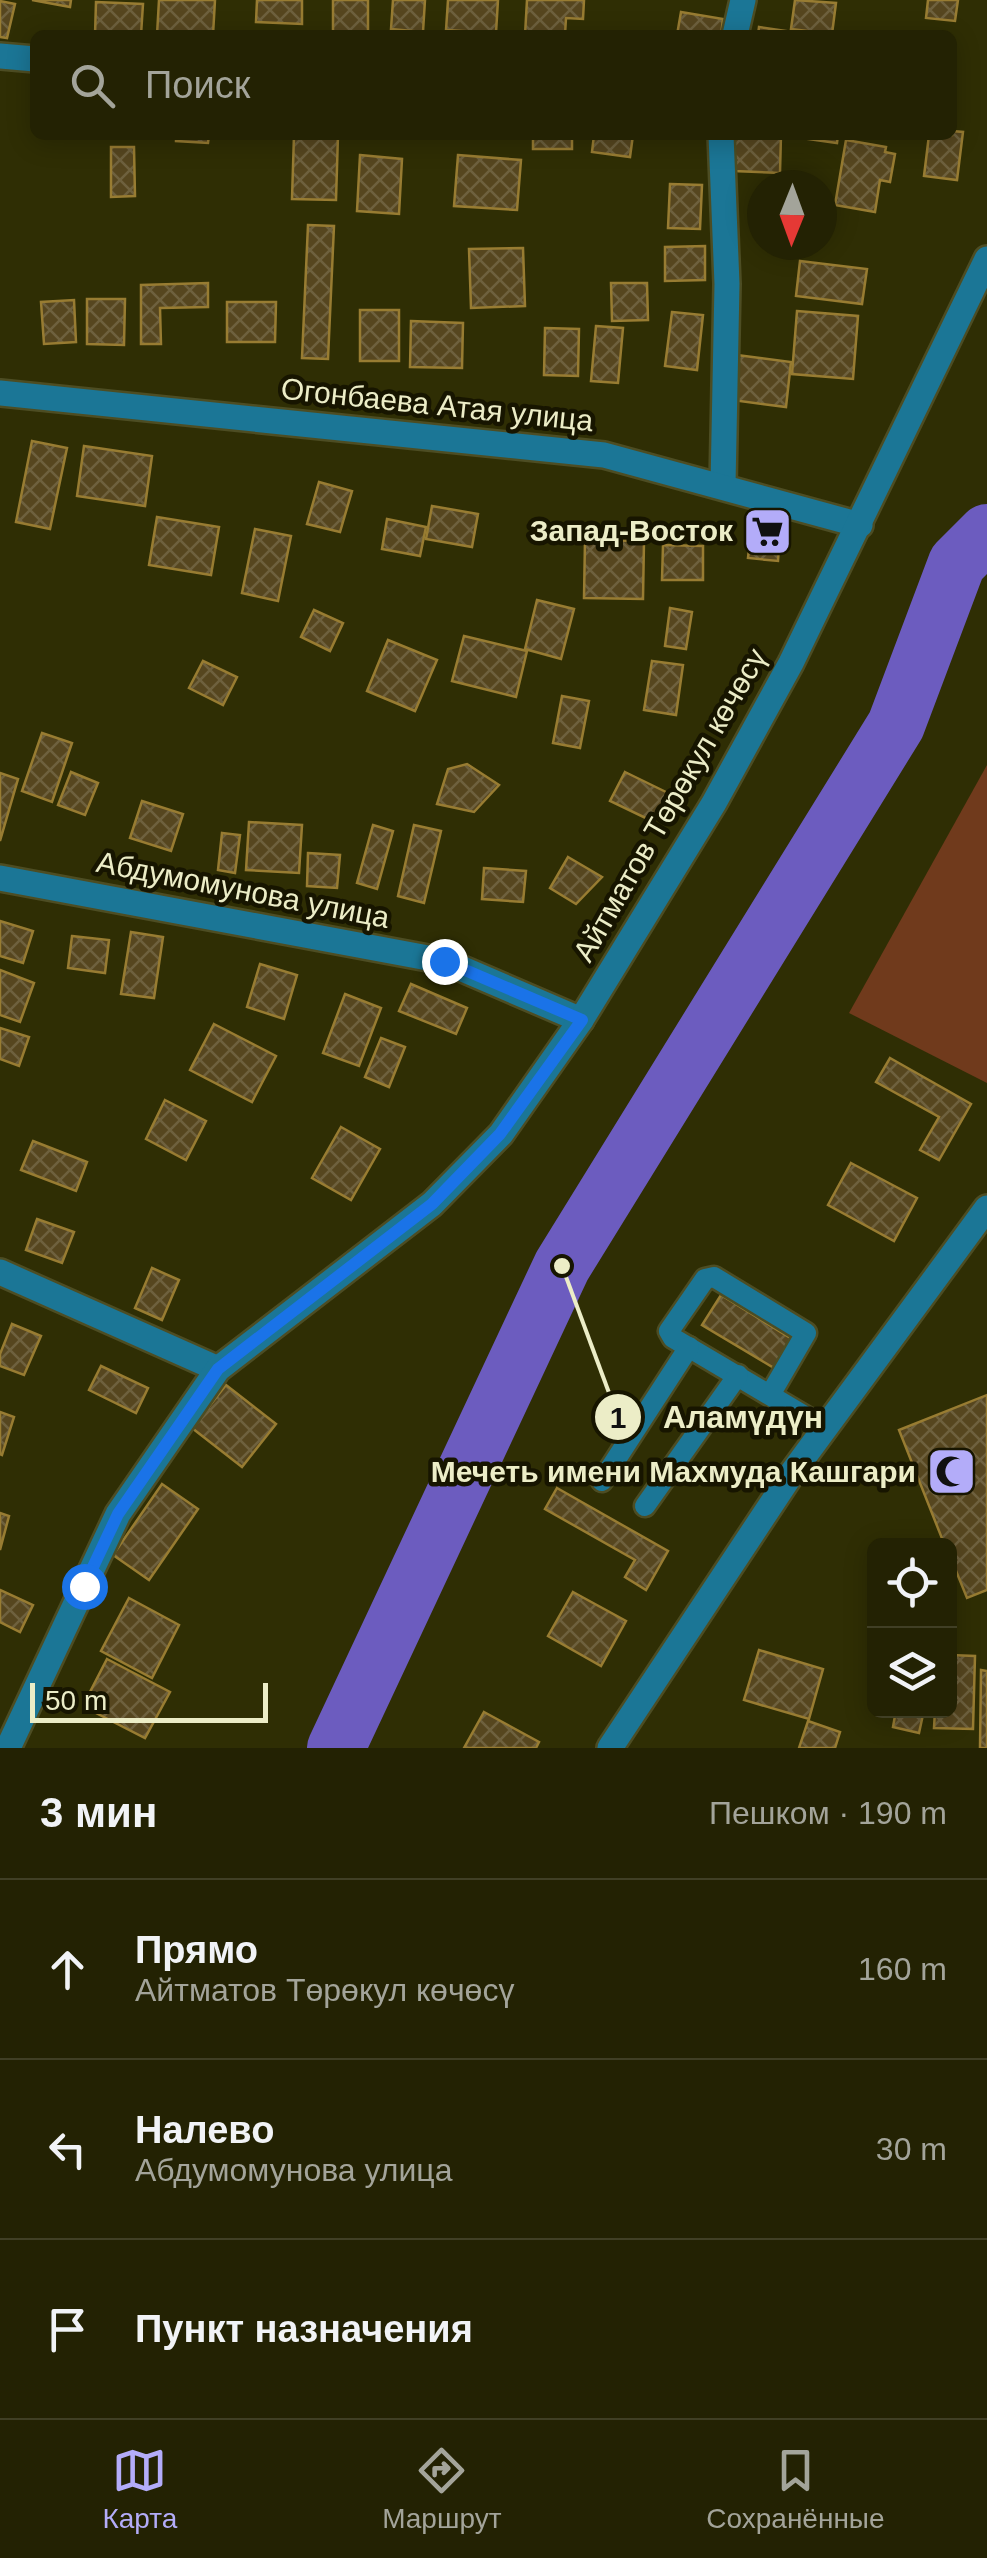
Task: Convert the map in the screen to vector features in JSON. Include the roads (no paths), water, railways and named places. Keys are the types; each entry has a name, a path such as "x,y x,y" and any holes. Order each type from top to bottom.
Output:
{"street":[{"path":"736,30 743,0"},
{"path":"0,56 30,59"},
{"path":"721,140 727,284 723,485"},
{"name":"Айтматов Төрөкул көчөсү","path":"8,1748 118,1514 218,1369 432,1204 500,1134 582,1020 714,804 791,663 987,259"},
{"name":"Огонбаева Атая улица","path":"0,393 604,455 860,525"},
{"name":"Абдумомунова улица","path":"0,878 444,961 582,1020"},
{"path":"610,1748 825,1428 987,1208"},
{"path":"0,1272 218,1369"}],"lane":[{"path":"770,1395 806,1333 714,1277 705,1279 670,1331 673,1338 825,1428"},
{"path":"602,1481 688,1347"},
{"path":"646,1506 738,1375"}],"waterway":[{"path":"336,1748 562,1266 896,725 957,563 987,533"}],"place":[{"name":"Запад-Восток","path":"768,531"},
{"name":"Аламүдүн","path":"562,1266"},
{"name":"Мечеть имени Махмуда Кашгари","path":"951,1472"}]}
